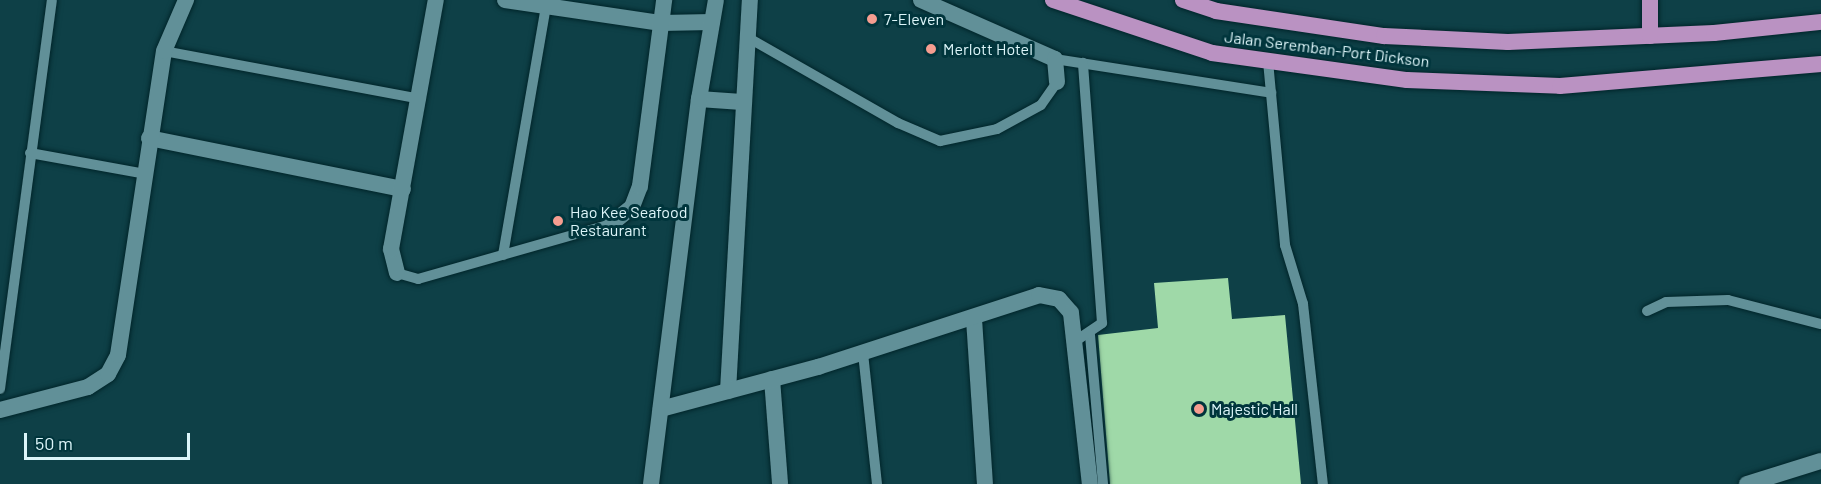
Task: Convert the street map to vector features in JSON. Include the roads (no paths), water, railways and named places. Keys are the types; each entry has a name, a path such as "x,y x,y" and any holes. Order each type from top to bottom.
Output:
{"highway":[{"name":"Jalan Seremban-Port Dickson","path":"1053,0 1212,53 1407,80 1560,86 1820,64"},
{"name":"Jalan Seremban-Port Dickson","path":"1183,0 1216,11 1384,36 1508,42 1650,36 1821,22"},
{"path":"1650,0 1650,36"}],"street":[{"path":"0,410 88,387 108,374 117,355 164,51 186,0"},
{"path":"397,273 391,249 421,99 436,0"},
{"path":"505,0 662,23 712,22"},
{"path":"612,224 632,207 640,186 664,0"},
{"path":"651,484 699,99 716,0"},
{"path":"728,391 742,102 750,0"},
{"path":"921,0 1055,59 1057,82"},
{"path":"699,99 742,102"},
{"path":"149,138 402,189"},
{"path":"661,409 863,353 974,319 1039,295 1059,299 1071,313 1090,484"},
{"path":"974,319 985,484"},
{"path":"772,379 780,484"},
{"path":"1758,483 1821,461"}],"lane":[{"path":"0,389 52,0"},
{"path":"503,255 546,7"},
{"path":"747,37 898,123 940,141 997,129 1041,105 1057,82"},
{"path":"164,51 421,99"},
{"path":"1055,59 1271,93"},
{"path":"1268,61 1285,245 1303,304 1323,484"},
{"path":"1074,342 1090,335 1102,323 1083,63"},
{"path":"30,153 145,174"},
{"path":"397,273 418,279 612,224"},
{"path":"1647,311 1666,302 1728,300 1821,324"},
{"path":"1090,335 1103,484"},
{"path":"863,353 878,484"}],"place":[{"name":"7-Eleven","path":"872,19"},
{"name":"Merlott Hotel","path":"931,49"},
{"name":"Hao Kee Seafood Restaurant","path":"558,221"},
{"name":"Majestic Hall","path":"1199,409"}]}
